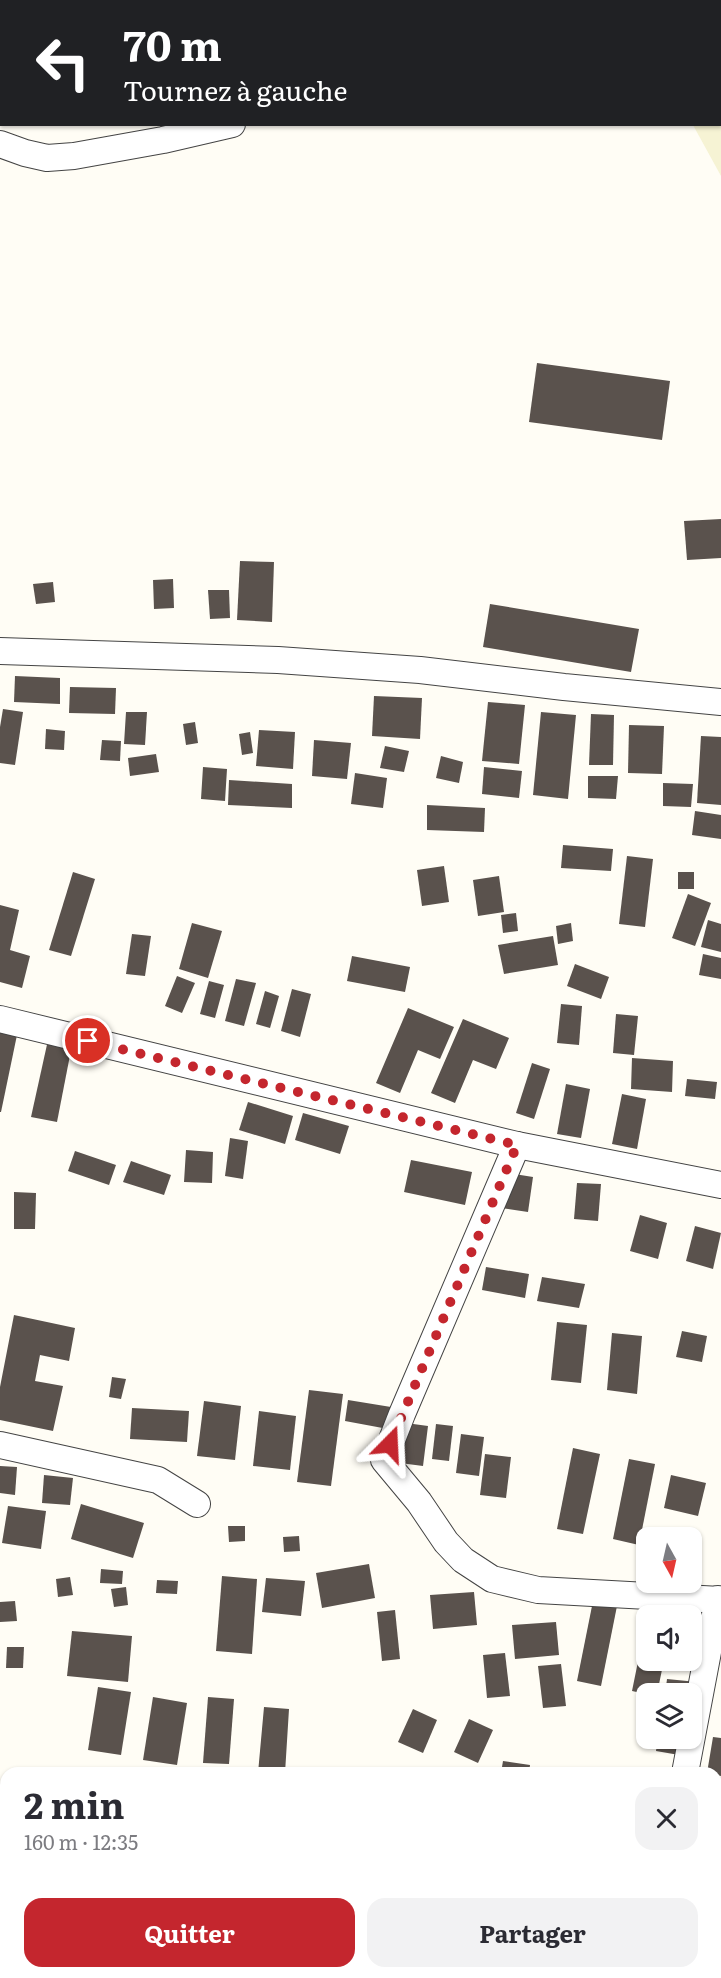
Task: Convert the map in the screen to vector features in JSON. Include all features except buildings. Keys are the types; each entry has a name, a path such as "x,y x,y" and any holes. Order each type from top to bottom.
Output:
{"street":[{"path":"0,144 47,158 74,156 164,140 224,126"},
{"path":"0,651 278,660 420,670 721,702"},
{"path":"0,1019 517,1145 721,1185"},
{"path":"517,1145 384,1460 462,1560 492,1579 538,1590 720,1600 686,1767"},
{"path":"0,1445 158,1480 197,1504"}],"shaded area":[{"path":"694,126 721,126 721,176"}],"route":[{"path":"88,1041 517,1145 390,1444"}]}
